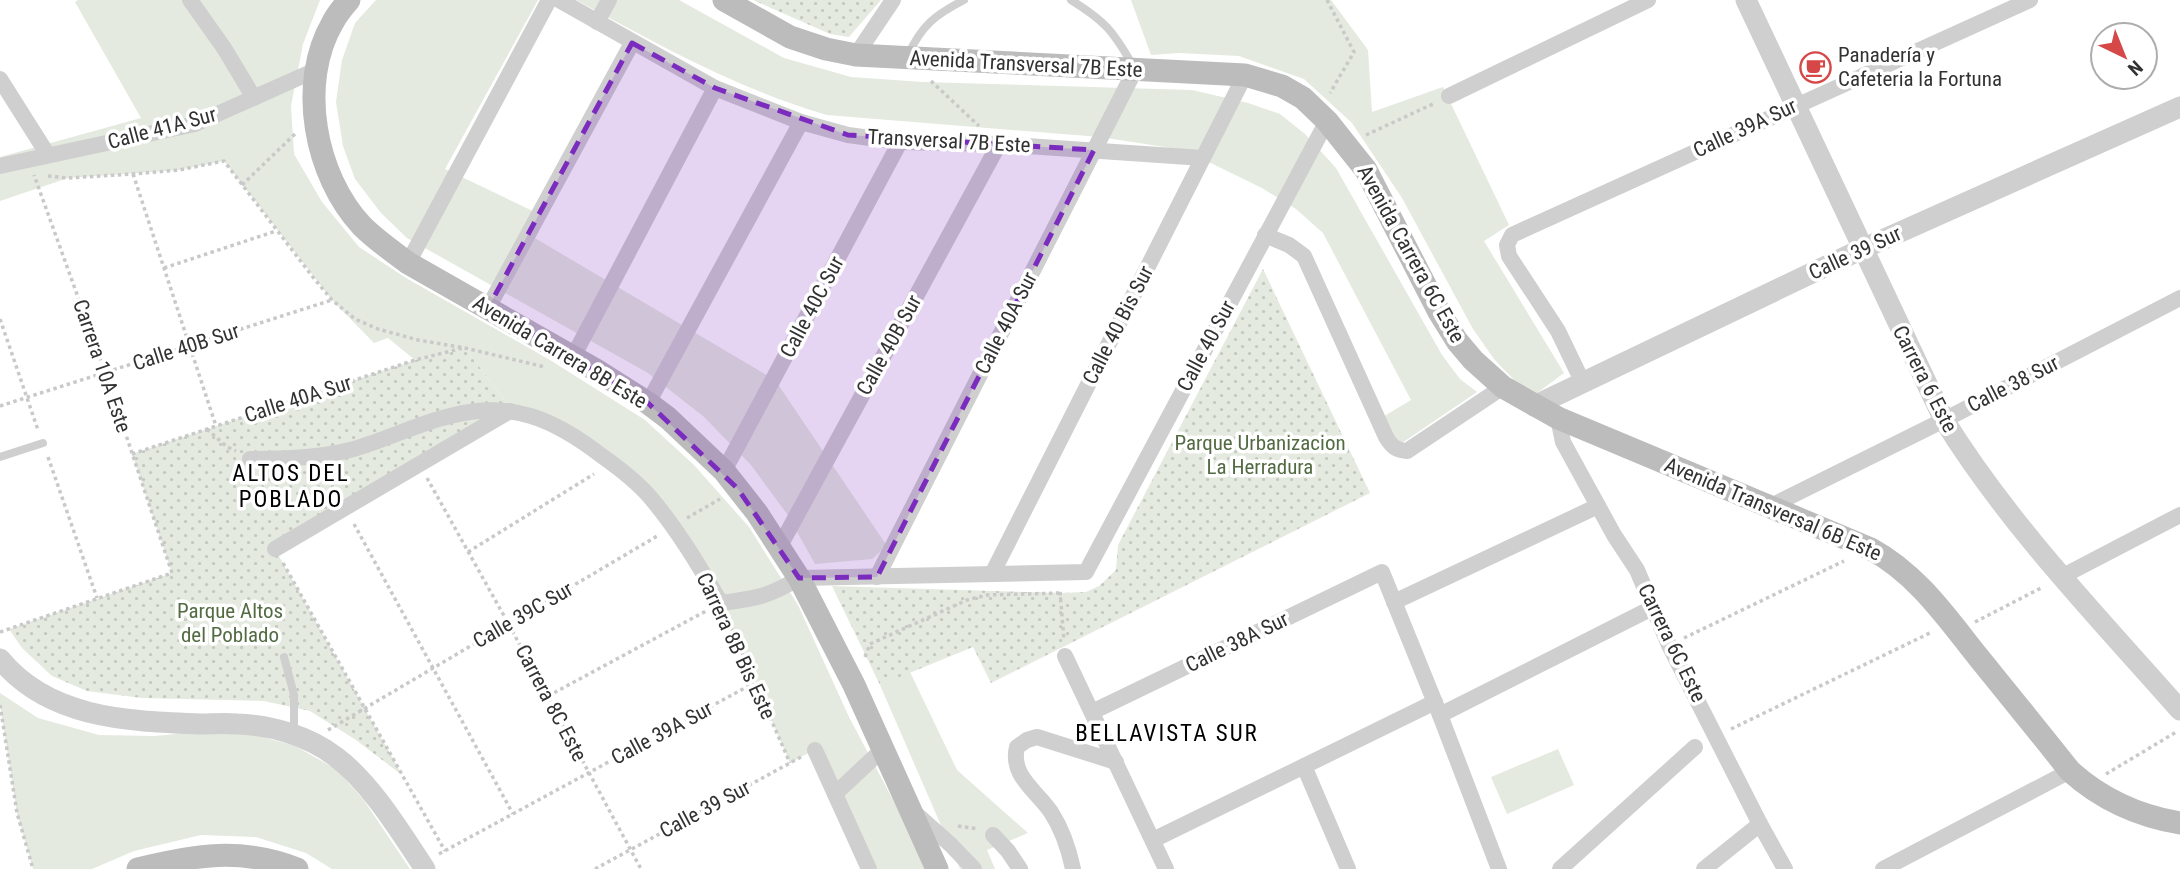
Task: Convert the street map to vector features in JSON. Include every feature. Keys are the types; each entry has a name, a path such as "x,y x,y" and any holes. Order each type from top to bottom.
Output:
{"main road":[{"name":"Avenida Carrera 8B Este","path":"349,0 332,23 323,47 318,69 314,116 328,174 344,202 361,225 408,263 596,369 648,403 668,418 731,480 799,578 854,685 937,869"},
{"name":"Avenida Transversal 7B Este","path":"724,0 790,37 826,49 856,55 1245,75 1282,86 1303,98 1323,116"},
{"name":"Avenida Carrera 6C Este","path":"1323,116 1366,170 1438,312 1457,341 1473,360 1503,387 1534,406"},
{"name":"Avenida Transversal 6B Este","path":"1534,406 1888,558 1916,582 2078,778"},
{"path":"2078,778 2102,796 2138,812 2180,822"},
{"path":"138,869 178,859 231,855 298,869"}],"street":[{"path":"190,0 224,48 254,98"},
{"path":"408,263 548,0"},
{"name":"Transversal 7B Este","path":"559,0 715,88 801,122 848,135 900,142 999,144 1203,158"},
{"path":"597,22 609,0"},
{"path":"856,55 892,0"},
{"path":"1449,96 1648,0"},
{"name":"Carrera 6 Este","path":"1746,0 1944,420 1967,457 2063,576 2180,710"},
{"name":"Calle 39A Sur","path":"1583,383 1558,331 1509,256 1509,239 1515,233 2021,2"},
{"path":"488,308 632,43"},
{"name":"Calle 41A Sur","path":"0,166 32,167 48,155 195,124 318,69"},
{"name":"Calle 40A Sur","path":"877,577 1135,70"},
{"name":"Calle 40 Bis Sur","path":"992,574 1245,75"},
{"path":"0,79 48,155"},
{"path":"573,357 715,88"},
{"name":"Calle 39 Sur","path":"1534,406 1862,249 2180,107"},
{"name":"Calle 40 Sur","path":"1058,572 1086,572 1265,235 1323,116"},
{"path":"648,403 801,122"},
{"name":"Calle 40C Sur","path":"731,480 900,142"},
{"name":"Calle 40B Sur","path":"780,547 999,144"},
{"path":"1265,235 1289,244 1304,256 1386,437 1398,450 1407,451 1503,387"},
{"name":"Calle 38 Sur","path":"1769,506 1944,420 2180,298"},
{"path":"250,459 317,457 351,450 452,415 485,410 512,410"},
{"path":"275,549 512,410"},
{"name":"Carrera 8B Bis Este","path":"512,410 575,435 648,495 694,556 721,603"},
{"name":"Carrera 6C Este","path":"1558,418 1563,442 1637,570 1670,645 1760,824 1786,869"},
{"path":"1499,869 1394,602 1598,506"},
{"path":"2063,576 2180,515"},
{"path":"721,603 759,598 799,578 1058,572"},
{"name":"Calle 38A Sur","path":"1092,712 1382,572 1394,602"},
{"path":"1153,840 1304,766 1437,709 1654,607"},
{"path":"1065,656 1166,869"},
{"path":"0,659 33,689 68,708 87,714 126,719 254,725 301,738 338,758 366,786 423,866"},
{"path":"1073,869 1063,836 1052,813 1020,773 1014,761 1017,747 1037,737 1116,762"},
{"path":"1560,869 1695,747"},
{"path":"835,794 883,749"},
{"path":"815,750 869,869"},
{"path":"1304,766 1348,869"},
{"path":"1883,869 2078,778"},
{"path":"910,809 974,869"},
{"path":"1704,869 1760,824"},
{"path":"993,835 1020,869"}],"lane":[{"path":"907,58 918,35 933,18 964,0"},
{"path":"1071,0 1095,15 1114,34 1135,70"},
{"path":"0,457 43,443"},
{"path":"285,657 301,738"}],"path":[{"path":"1323,116 1354,52 1327,0"},
{"path":"907,58 999,144"},
{"path":"1347,144 1449,96"},
{"path":"243,185 314,116"},
{"path":"32,167 68,178 179,170 224,161 332,300 355,319 378,329 418,340 548,368"},
{"name":"Carrera 10A Este","path":"32,167 105,372 172,573 97,598"},
{"path":"134,174 216,426"},
{"path":"164,268 276,231"},
{"name":"Calle 40B Sur","path":"0,406 332,300"},
{"path":"0,319 97,598 0,632"},
{"name":"Calle 40A Sur","path":"132,454 415,360 465,348"},
{"path":"207,429 227,447 250,459"},
{"path":"468,552 612,463"},
{"name":"Carrera 8C Este","path":"419,465 641,869"},
{"name":"Calle 39C Sur","path":"301,738 364,708 673,527 731,480"},
{"path":"345,508 513,814"},
{"path":"275,549 445,851"},
{"path":"1058,572 1065,656"},
{"path":"1670,645 1818,573"},
{"path":"1958,631 2063,576"},
{"path":"854,685 870,644 967,600 987,595 1060,593"},
{"path":"548,696 721,603"},
{"name":"Carrera 8B Bis Este","path":"721,603 790,763"},
{"path":"1717,736 1908,644"},
{"name":"Calle 39A Sur","path":"423,866 445,851 754,683"},
{"path":"0,705 17,813 33,869"},
{"path":"2078,778 2180,729"},
{"name":"Calle 39 Sur","path":"595,869 815,750"}],"highlighted area":[{"path":"632,43 715,88 848,135 1094,150 877,577 799,578 738,489 648,403 488,308"}],"green space":[{"path":"320,0 303,44 291,106 294,154 322,202 359,247 406,278 550,360 645,420 694,465 749,527 798,605 849,717 901,815 926,869 869,869 814,750 790,763 721,603 693,556 612,463 512,410 465,348 415,360 388,338 374,343 332,300 224,161 179,170 68,178 0,201 0,157 141,118 75,2"},
{"path":"376,0 538,0 445,169 539,214 528,234 775,380 887,546 872,559 815,564 787,514 751,465 703,416 648,373 407,238 381,213 355,179 343,146 336,102 342,60 355,23"},
{"path":"576,0 679,0 784,58 851,77 923,82 1192,90 1248,103 1280,114 1305,134 1336,168 1442,355 1460,379 1477,392 1396,447 1381,418 1411,400 1323,233 1296,209 1262,188 1184,150 1100,137 827,115 730,79"},
{"path":"753,0 881,0 849,37 830,34"},
{"path":"1131,0 1331,0 1368,50 1372,112 1443,87 1509,225 1484,241 1564,373 1537,393 1515,381 1494,359 1473,329 1402,198 1352,123 1304,79 1239,56 1179,53 1151,55"},
{"name":"Parque Urbanizacion La Herradura","path":"1263,269 1370,493 991,683 973,647 880,685 832,586 1060,593 1086,592 1099,586 1116,570 1118,545"},
{"name":"Parque Altos del Poblado","path":"465,348 512,410 275,549 402,775 356,740 310,711 264,701 142,698 87,691 52,676 22,648 9,629 172,573 132,454 415,360"},
{"path":"910,672 957,770 1028,833 987,850 995,869 960,869 880,685"},
{"path":"0,693 38,718 99,735 155,736 208,731 252,734 295,746 336,769 363,799 410,869 332,869 306,853 256,837 201,835 134,851 92,869 33,869 17,813"},
{"path":"1558,749 1574,785 1507,814 1491,777"}],"place":[{"name":"Panadería y Cafeteria la Fortuna","path":"1815,67"}],"district":[{"name":"ALTOS DEL POBLADO","path":"291,486"},
{"name":"BELLAVISTA SUR","path":"1167,733"}]}
